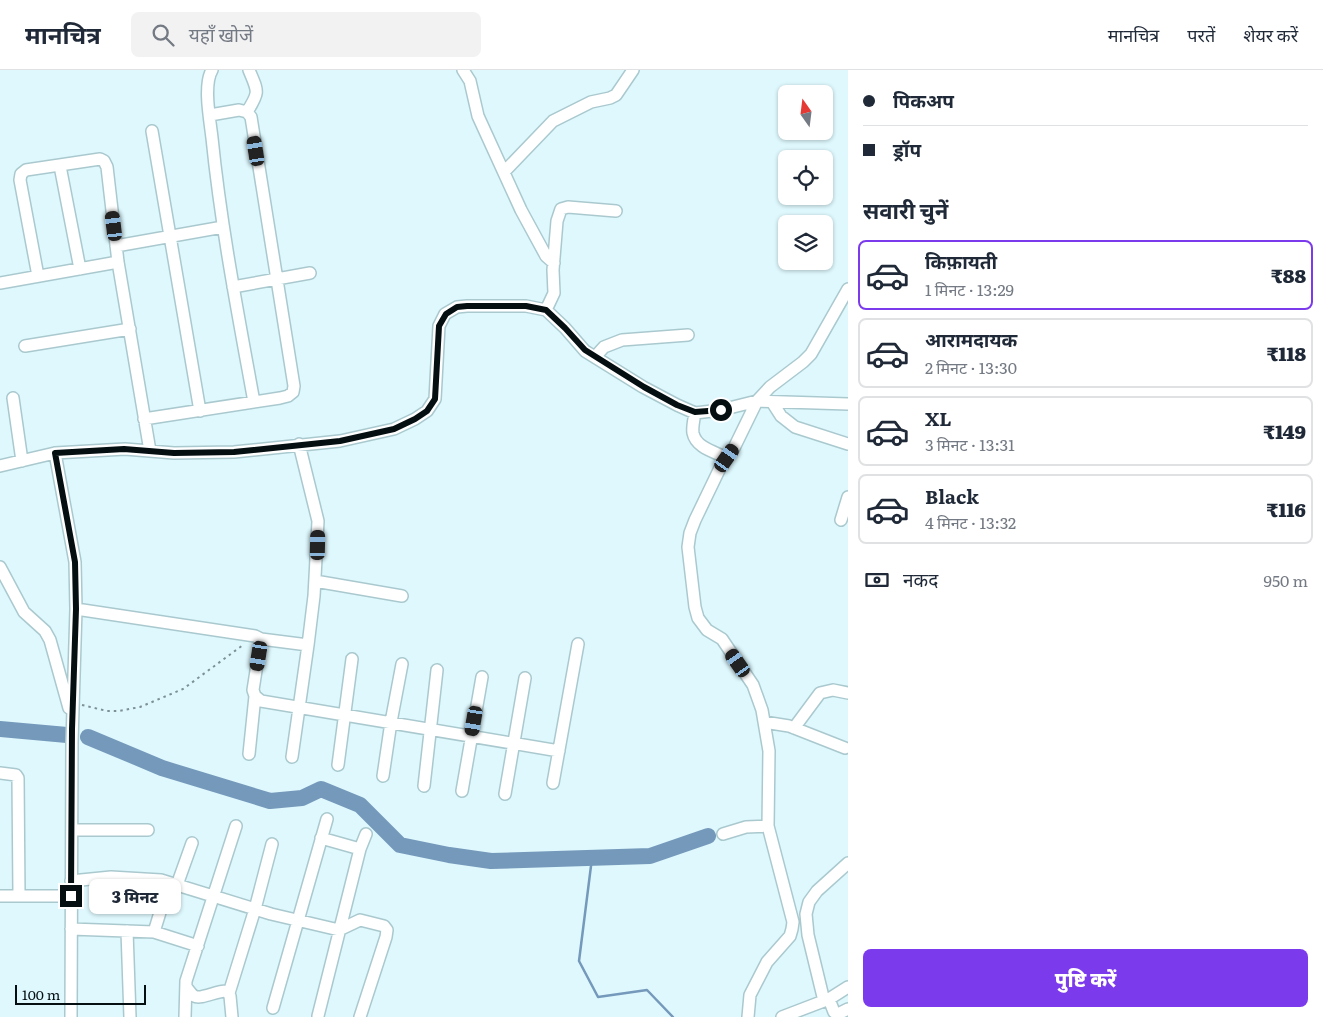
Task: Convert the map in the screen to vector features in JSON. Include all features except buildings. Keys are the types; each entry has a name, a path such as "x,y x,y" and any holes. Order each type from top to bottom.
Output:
{"street":[{"path":"212,70 208,76 218,202 254,402"},
{"path":"248,112 257,96 257,88 249,70"},
{"path":"463,70 470,81 478,116 520,210 542,249 554,263"},
{"path":"504,172 553,121 591,102 610,98 616,94 633,70"},
{"path":"144,419 280,398 288,396 293,392 294,386 251,117 248,112 239,110 210,115"},
{"path":"152,131 200,410"},
{"path":"38,276 20,180 21,174 26,170 100,159 104,161 118,262 150,451"},
{"path":"60,166 80,269"},
{"path":"546,310 554,293 557,221 561,209 568,207 616,211"},
{"path":"116,246 223,226"},
{"path":"0,283 118,262"},
{"path":"233,287 310,273"},
{"path":"748,1017 750,995 767,962 790,936 792,929 791,913 768,826 769,751 762,710 753,685 722,640 707,630 698,618 688,547 690,533 721,466 734,448 757,401 770,387 811,354 848,290"},
{"path":"0,466 55,453 124,449 174,453 234,452 340,441 370,436 394,429 427,411 435,399 439,326 446,314 457,307 526,306 546,310 585,350 595,357 644,387 677,405 695,412 721,410 757,401 848,404"},
{"path":"25,346 130,329"},
{"path":"595,357 604,348 622,340 688,334"},
{"path":"13,398 22,461"},
{"path":"772,402 782,416 794,427 848,444"},
{"path":"695,412 693,432 696,440 700,445 727,458"},
{"path":"292,757 308,645 315,581 318,521 299,444"},
{"path":"55,453 75,562 76,609 72,725 71,1017"},
{"path":"841,520 848,497"},
{"path":"0,567 24,612 45,631 50,640 72,725"},
{"path":"315,581 402,596"},
{"path":"76,609 308,645"},
{"path":"249,754 258,638"},
{"path":"553,783 578,644"},
{"path":"338,766 352,659"},
{"path":"383,776 402,664"},
{"path":"424,786 432,729 437,670"},
{"path":"462,791 482,677"},
{"path":"506,794 526,678"},
{"path":"794,728 820,693 833,690 848,693"},
{"path":"255,696 261,701 559,751"},
{"path":"764,722 794,728 846,748"},
{"path":"0,773 10,773 18,778 19,896"},
{"path":"273,1008 327,819"},
{"path":"185,1017 186,987 236,826"},
{"path":"723,834 746,827 768,826"},
{"path":"72,830 148,830"},
{"path":"318,1016 360,849 366,834"},
{"path":"322,838 360,849"},
{"path":"154,932 192,843"},
{"path":"232,1017 229,993 255,909 272,844"},
{"path":"848,863 817,891 809,902 806,914 808,935 829,1004 836,1013 848,1009"},
{"path":"72,881 111,877 161,880 255,909 339,930 360,920 384,926 387,930 386,937 360,1017"},
{"path":"0,896 71,896"},
{"path":"71,929 154,932 198,946"},
{"path":"126,931 130,1017"},
{"path":"186,987 195,997 222,990 229,993"},
{"path":"782,1017 829,1004 848,987"}],"path":[{"path":"73,702 106,711 119,711 140,706 183,689 258,638"}],"waterway":[{"path":"0,729 67,735"},
{"path":"88,737 162,768 270,801 302,798 321,789 360,805 400,845 449,855 491,861 650,856 708,836"},
{"path":"592,858 579,961 598,997 647,990 673,1017"}],"route":[{"path":"71,896 72,729 76,609 75,562 55,453 124,449 174,453 234,452 340,441 370,436 394,429 427,411 435,399 439,326 446,314 457,307 467,306 526,306 546,310 585,350 627,378 677,405 695,412 721,410"}]}
